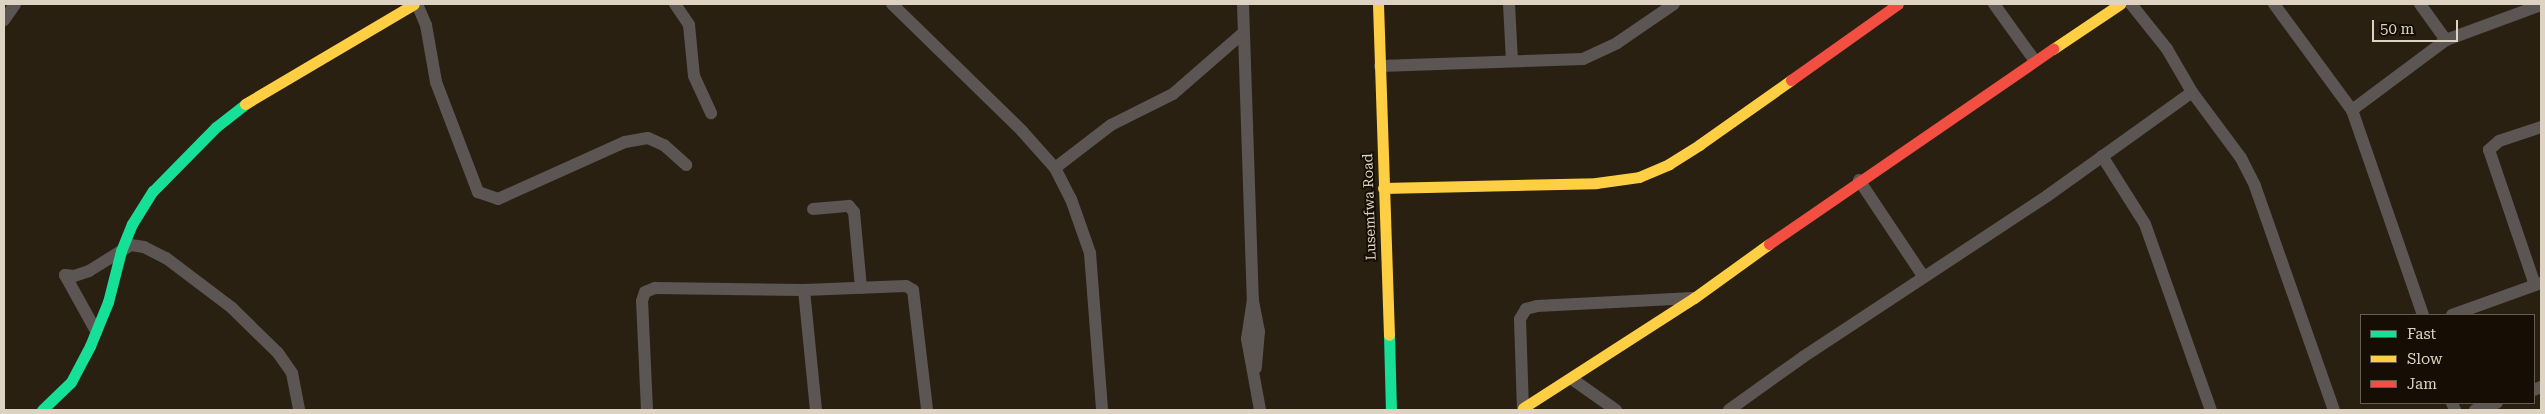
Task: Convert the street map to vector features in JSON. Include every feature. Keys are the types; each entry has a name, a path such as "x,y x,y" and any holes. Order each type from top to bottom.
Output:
{"street":[{"path":"4,20 15,4"},
{"path":"42,410 71,382 108,302 121,250 147,198 216,127 271,85 416,4 426,26 434,74 478,192 498,198 625,142 648,138 664,145 686,165"},
{"path":"675,4 689,25 694,76 711,113"},
{"path":"892,4 983,91 1055,168 1071,199 1090,253 1102,410"},
{"path":"1243,4 1242,34 1252,299 1247,338 1256,375 1260,410"},
{"name":"Lusemfwa Road","path":"1378,4 1390,410"},
{"path":"1509,4 1512,61"},
{"path":"1380,66 1583,58 1617,43 1674,4"},
{"path":"1383,188 1596,184 1639,177 1669,164 1699,145 1898,4"},
{"path":"1994,4 2034,61"},
{"path":"1694,298 1538,306 1526,309 1520,319 1523,409 1572,379 1694,298 1859,180 2120,4"},
{"path":"2131,4 2167,49 2192,92 2241,158 2255,186 2334,410"},
{"path":"2274,4 2352,110 2423,314"},
{"path":"2420,4 2446,40"},
{"path":"2352,110 2446,40 2541,5"},
{"path":"1055,168 1111,125 1174,94 1242,34"},
{"path":"1729,410 1923,276 2102,156 2192,92"},
{"path":"2455,314 2538,284 2489,150 2499,141 2541,127"},
{"path":"2102,156 2145,224 2211,410"},
{"path":"1859,180 1923,276"},
{"path":"813,209 849,206 854,212 860,288"},
{"path":"96,331 65,275 74,276 88,271 132,245 144,246 232,308 278,353 292,373 299,410"},
{"path":"647,410 642,301 645,292 655,288 804,290 906,286 913,290 927,410"},
{"path":"804,290 816,410"},
{"path":"1572,379 1616,410"},
{"path":"2475,410 2494,404"}],"traffic: fast":[{"path":"42,410 71,382 90,346 108,302 121,251 132,224 153,191 216,127 245,104"},
{"path":"1389,335 1391,410"}],"traffic: slow":[{"path":"245,104 414,4"},
{"path":"1378,4 1389,335"},
{"path":"2053,49 2120,4"},
{"path":"1383,188 1596,183 1639,177 1669,164 1699,145 1791,80"},
{"path":"1523,408 1694,298 1769,244"}],"traffic: jam":[{"path":"1791,80 1898,4"},
{"path":"1769,244 2053,49"}]}
